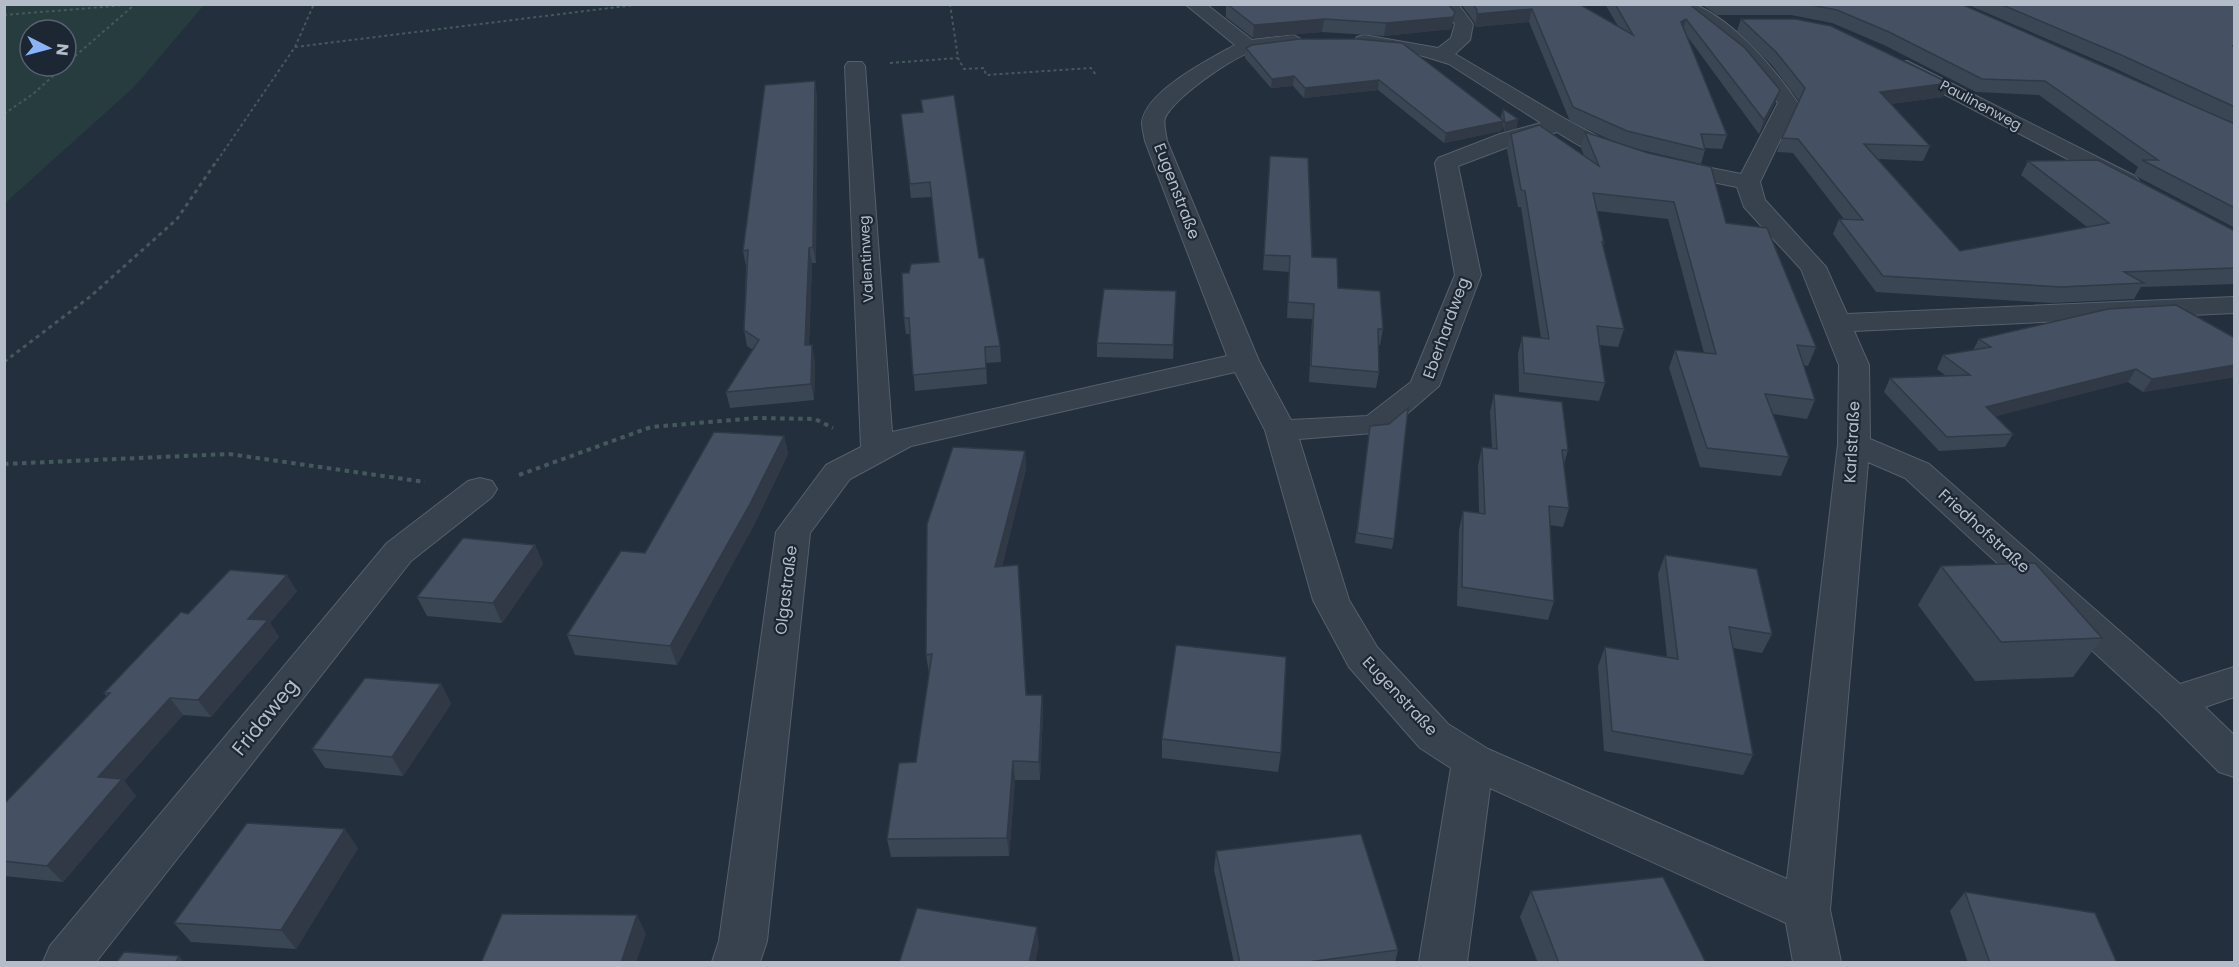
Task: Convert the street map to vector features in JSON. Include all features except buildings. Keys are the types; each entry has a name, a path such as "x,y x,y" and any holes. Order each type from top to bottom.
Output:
{"street":[{"path":"1194,4 1248,46"},
{"path":"1442,56 1460,40 1464,24 1458,14 1446,4"},
{"path":"1686,4 1690,10 1712,23 1777,86 1788,103 1748,182"},
{"path":"1712,23 1745,22"},
{"name":"Eugenstraße","path":"1748,182 1654,163 1598,146 1559,125 1456,60 1371,42 1328,40 1248,46 1206,69 1164,101 1153,121 1156,141 1244,361 1281,430 1331,600 1363,657 1434,736 1473,761 1807,910"},
{"name":"Paulinenweg","path":"1887,56 2150,193"},
{"name":"Valentinweg","path":"855,66 877,452"},
{"name":"Eberhardweg","path":"1281,430 1375,425 1424,387 1468,275 1446,163 1508,138 1559,125"},
{"name":"Karlstraße","path":"1748,182 1753,202 1813,267 1854,365 1854,444 1807,910 1817,963"},
{"path":"1837,323 2235,305"},
{"name":"Olgastraße","path":"736,963 743,940 793,532 838,472 901,439 1244,361"},
{"name":"Friedhofstraße","path":"1854,444 1917,471 2174,702 2235,760"},
{"name":"Fridaweg","path":"67,963 399,552 480,489"},
{"path":"2174,702 2235,682"},
{"path":"1443,963 1473,761"}],"path":[{"path":"4,15 140,4"},
{"path":"4,362 91,296 177,219 295,47 314,4"},
{"path":"295,47 642,4"},
{"path":"950,4 958,58 964,69 984,68 986,75 1091,68 1096,75"},
{"path":"78,54 134,5"},
{"path":"906,62 958,58"},
{"path":"1037,66 1038,71"},
{"path":"4,114 33,94 51,78"},
{"path":"4,464 229,454 480,489 651,427 756,418 815,419 828,426"}],"green space":[{"path":"5,4 204,4 134,87 5,203"}]}
